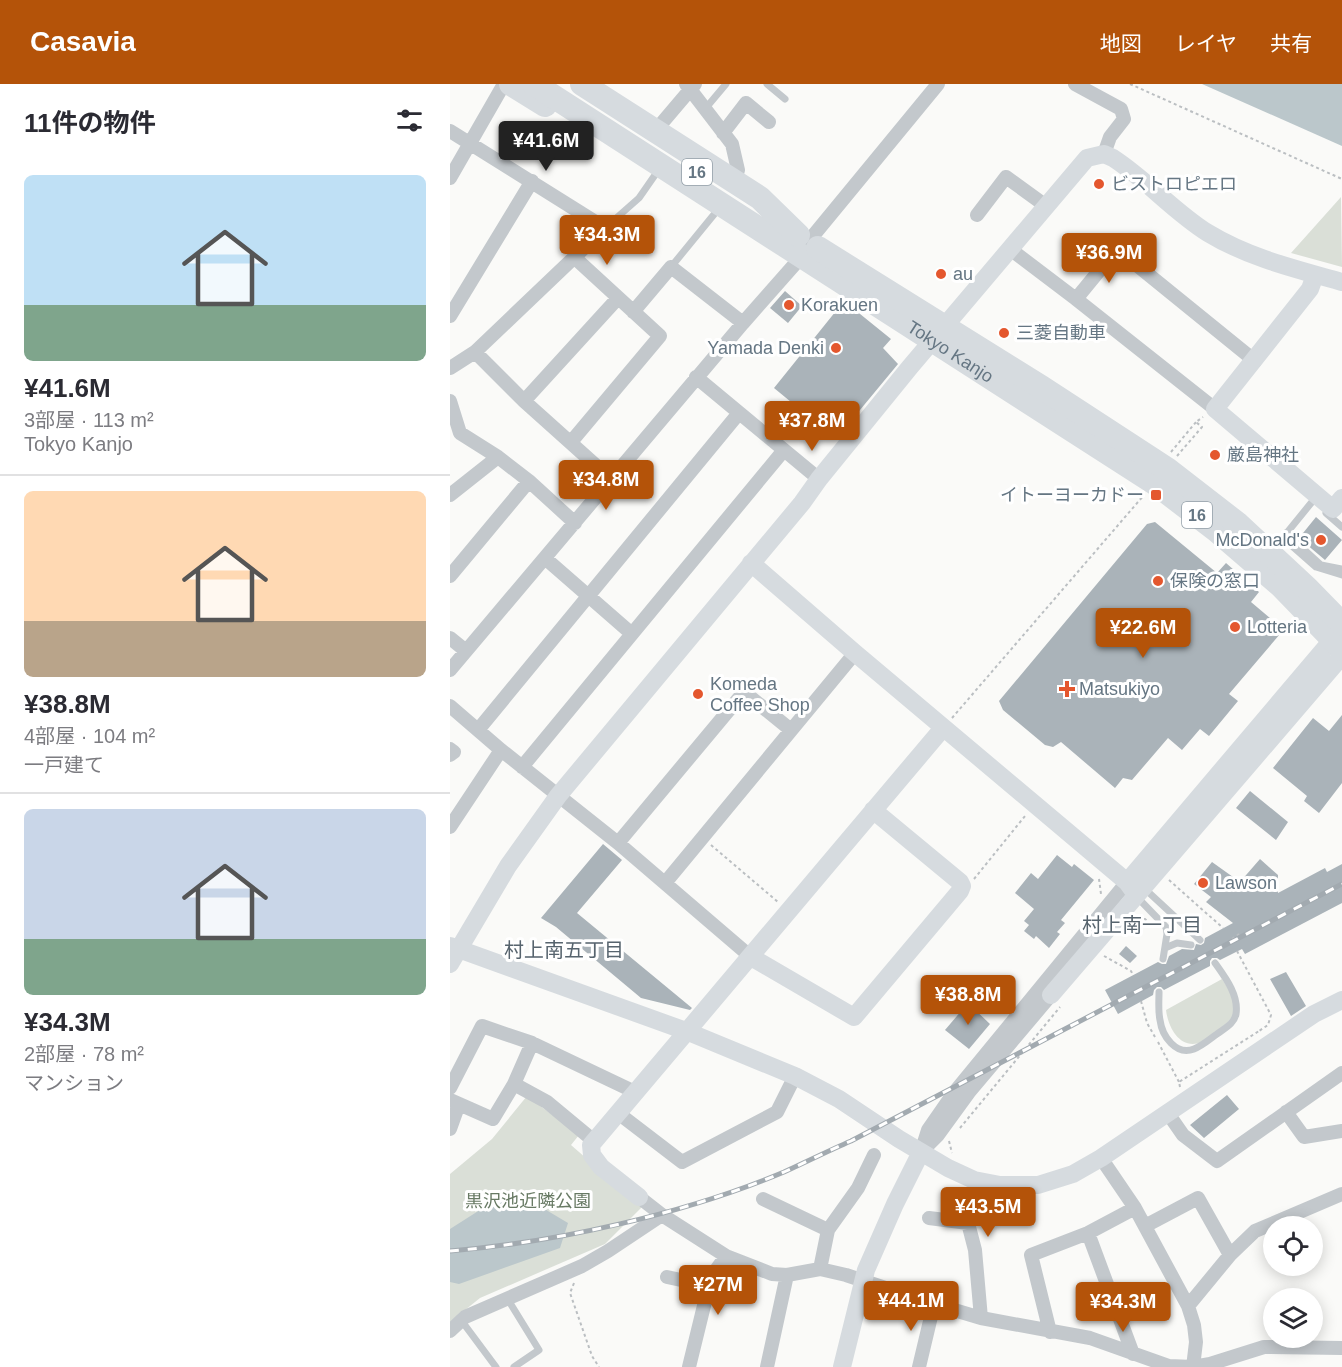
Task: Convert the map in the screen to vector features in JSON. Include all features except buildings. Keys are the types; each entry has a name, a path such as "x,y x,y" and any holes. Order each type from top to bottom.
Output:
{"highway":[{"name":"16","path":"511,84 737,224 800,245"},
{"name":"Tokyo Kanjo","path":"534,84 800,245"},
{"name":"Tokyo Kanjo","path":"560,84 800,245 939,334 1167,469 1204,496 1280,541 1340,641"},
{"name":"16","path":"582,84 760,198 800,245"},
{"name":"Tokyo Kanjo","path":"939,334 1083,437 1178,500 1281,586 1340,641"}],"street":[{"path":"450,178 504,84"},
{"path":"450,670 743,323 800,245 938,84"},
{"path":"1075,84 1122,109 1124,119 1110,137 1104,154"},
{"path":"656,130 690,86 732,144 738,170 734,182"},
{"path":"723,133 746,103 769,122"},
{"path":"450,131 605,228 475,352 450,368"},
{"path":"1342,282 1281,266 1224,242 1190,220 1124,165 1104,154 1087,158 819,478 802,503 558,796 508,866 453,953 686,1031 795,1076 839,1100 948,1168 975,1180 1000,1185 1038,1185 1073,1174 1101,1158 1314,1014 1342,1000"},
{"path":"977,215 1006,177 1046,206"},
{"path":"450,316 532,181"},
{"path":"1010,249 1215,409 1314,499 1333,509 1342,498"},
{"path":"1076,299 1117,249 1255,361"},
{"path":"571,442 660,336 574,257"},
{"path":"633,312 671,267 743,323"},
{"path":"1215,409 1310,290 1315,275"},
{"path":"524,401 618,298"},
{"path":"475,352 524,401 611,479"},
{"path":"696,377 819,478"},
{"path":"450,401 460,433 529,481 575,523"},
{"path":"478,730 739,413"},
{"path":"522,767 784,450"},
{"path":"450,495 498,458"},
{"path":"450,576 529,481"},
{"path":"546,559 632,634"},
{"path":"751,563 943,728 1135,888"},
{"path":"450,638 466,651"},
{"path":"842,1367 866,1270 921,1152 928,1130 953,1094 1135,888 1340,641"},
{"path":"665,883 855,653"},
{"path":"618,843 744,692 791,730"},
{"path":"450,706 501,750 618,843 751,957 854,1017 962,886 873,810"},
{"path":"943,728 594,1141 591,1145 592,1155 602,1167 662,1215 726,1256 772,1274 787,1275 820,1269 846,1275 981,1318 1090,1338 1169,1366 1193,1367 1264,1347 1342,1348"},
{"path":"450,749 454,752 450,755"},
{"path":"450,827 501,750"},
{"path":"921,1152 938,1136 970,1091 1055,1001 1135,888"},
{"path":"450,1088 482,1026 532,1042 635,1092"},
{"path":"450,1129 454,1102 493,1119 514,1084 532,1042"},
{"path":"1167,1112 1183,1135 1217,1161 1342,1073"},
{"path":"618,1113 682,1162 777,1112 795,1076"},
{"path":"514,1084 548,1102 594,1141"},
{"path":"1286,1112 1304,1137 1342,1131"},
{"path":"820,1269 828,1230 858,1188 874,1155"},
{"path":"1101,1158 1146,1226 1188,1306 1196,1342 1193,1367"},
{"path":"1188,1306 1230,1255 1255,1231 1342,1194"},
{"path":"1146,1226 1198,1198 1230,1255"},
{"path":"764,1199 828,1230"},
{"path":"1050,1332 1031,1255 1088,1233 1135,1208"},
{"path":"450,1331 462,1320 582,1266 662,1215"},
{"path":"929,1218 968,1223 975,1250 981,1318"},
{"path":"1088,1233 1133,1354"},
{"path":"689,1367 711,1277 726,1256"},
{"path":"767,1367 787,1275"},
{"path":"667,1277 709,1286"},
{"path":"919,1367 934,1304"}],"lane":[{"path":"705,109 726,84"},
{"path":"767,84 785,99"},
{"path":"605,228 639,198 655,175"},
{"path":"671,267 716,212"},
{"path":"1341,569 1316,567 1280,541 1314,499 1342,526"},
{"path":"1333,519 1342,533"},
{"path":"1135,888 1200,940"},
{"path":"1135,888 1166,927 1163,959"},
{"path":"1165,948 1177,943 1191,945"},
{"path":"1159,992 1160,1020 1165,1036 1176,1048 1185,1051 1195,1049 1232,1024 1236,1015 1236,1005 1229,981 1215,963"},
{"path":"507,1298 539,1350 514,1367"},
{"path":"462,1320 496,1367"}],"path":[{"path":"1130,84 1342,179"},
{"path":"1166,456 1196,422"},
{"path":"943,728 1141,498"},
{"path":"962,886 972,882 1034,804"},
{"path":"702,838 789,911"},
{"path":"1099,876 1101,898"},
{"path":"1167,878 1223,928"},
{"path":"1132,924 1145,920 1153,926"},
{"path":"1232,939 1239,934"},
{"path":"1237,951 1271,1015 1268,1025 1259,1031"},
{"path":"1103,955 1131,971 1133,975"},
{"path":"956,1133 1055,1001"},
{"path":"949,1142 951,1152 959,1158"},
{"path":"582,1266 570,1293 592,1356 599,1367"}],"green space":[{"path":"1341,197 1342,267 1291,253"},
{"path":"1222,979 1233,1002 1234,1010 1230,1019 1202,1042 1194,1044 1181,1040 1172,1030 1166,1010"},
{"name":"黒沢池近隣公園","path":"527,1096 579,1135 571,1145 642,1207 605,1244 480,1298 450,1322 450,1174 492,1139"}],"shaded area":[{"path":"1202,84 1342,84 1342,146"},
{"path":"516,1192 568,1223 560,1248 459,1284 450,1282 450,1229 494,1201"}],"railway":[{"path":"450,1251 534,1241 620,1224 705,1201 784,1172 851,1141 1342,884"}],"place":[{"name":"ビストロピエロ","path":"1099,184"},
{"name":"au","path":"941,274"},
{"name":"Korakuen","path":"789,305"},
{"name":"三菱自動車","path":"1004,333"},
{"name":"Yamada Denki","path":"836,348"},
{"name":"厳島神社","path":"1215,455"},
{"name":"イトーヨーカドー","path":"1156,495"},
{"name":"McDonald's","path":"1321,540"},
{"name":"保険の窓口","path":"1158,581"},
{"name":"Lotteria","path":"1235,627"},
{"name":"Matsukiyo","path":"1067,689"},
{"name":"Komeda Coffee Shop","path":"698,694"},
{"name":"Lawson","path":"1203,883"}],"district":[{"name":"村上南一丁目","path":"1142,925"},
{"name":"村上南五丁目","path":"564,950"}]}
